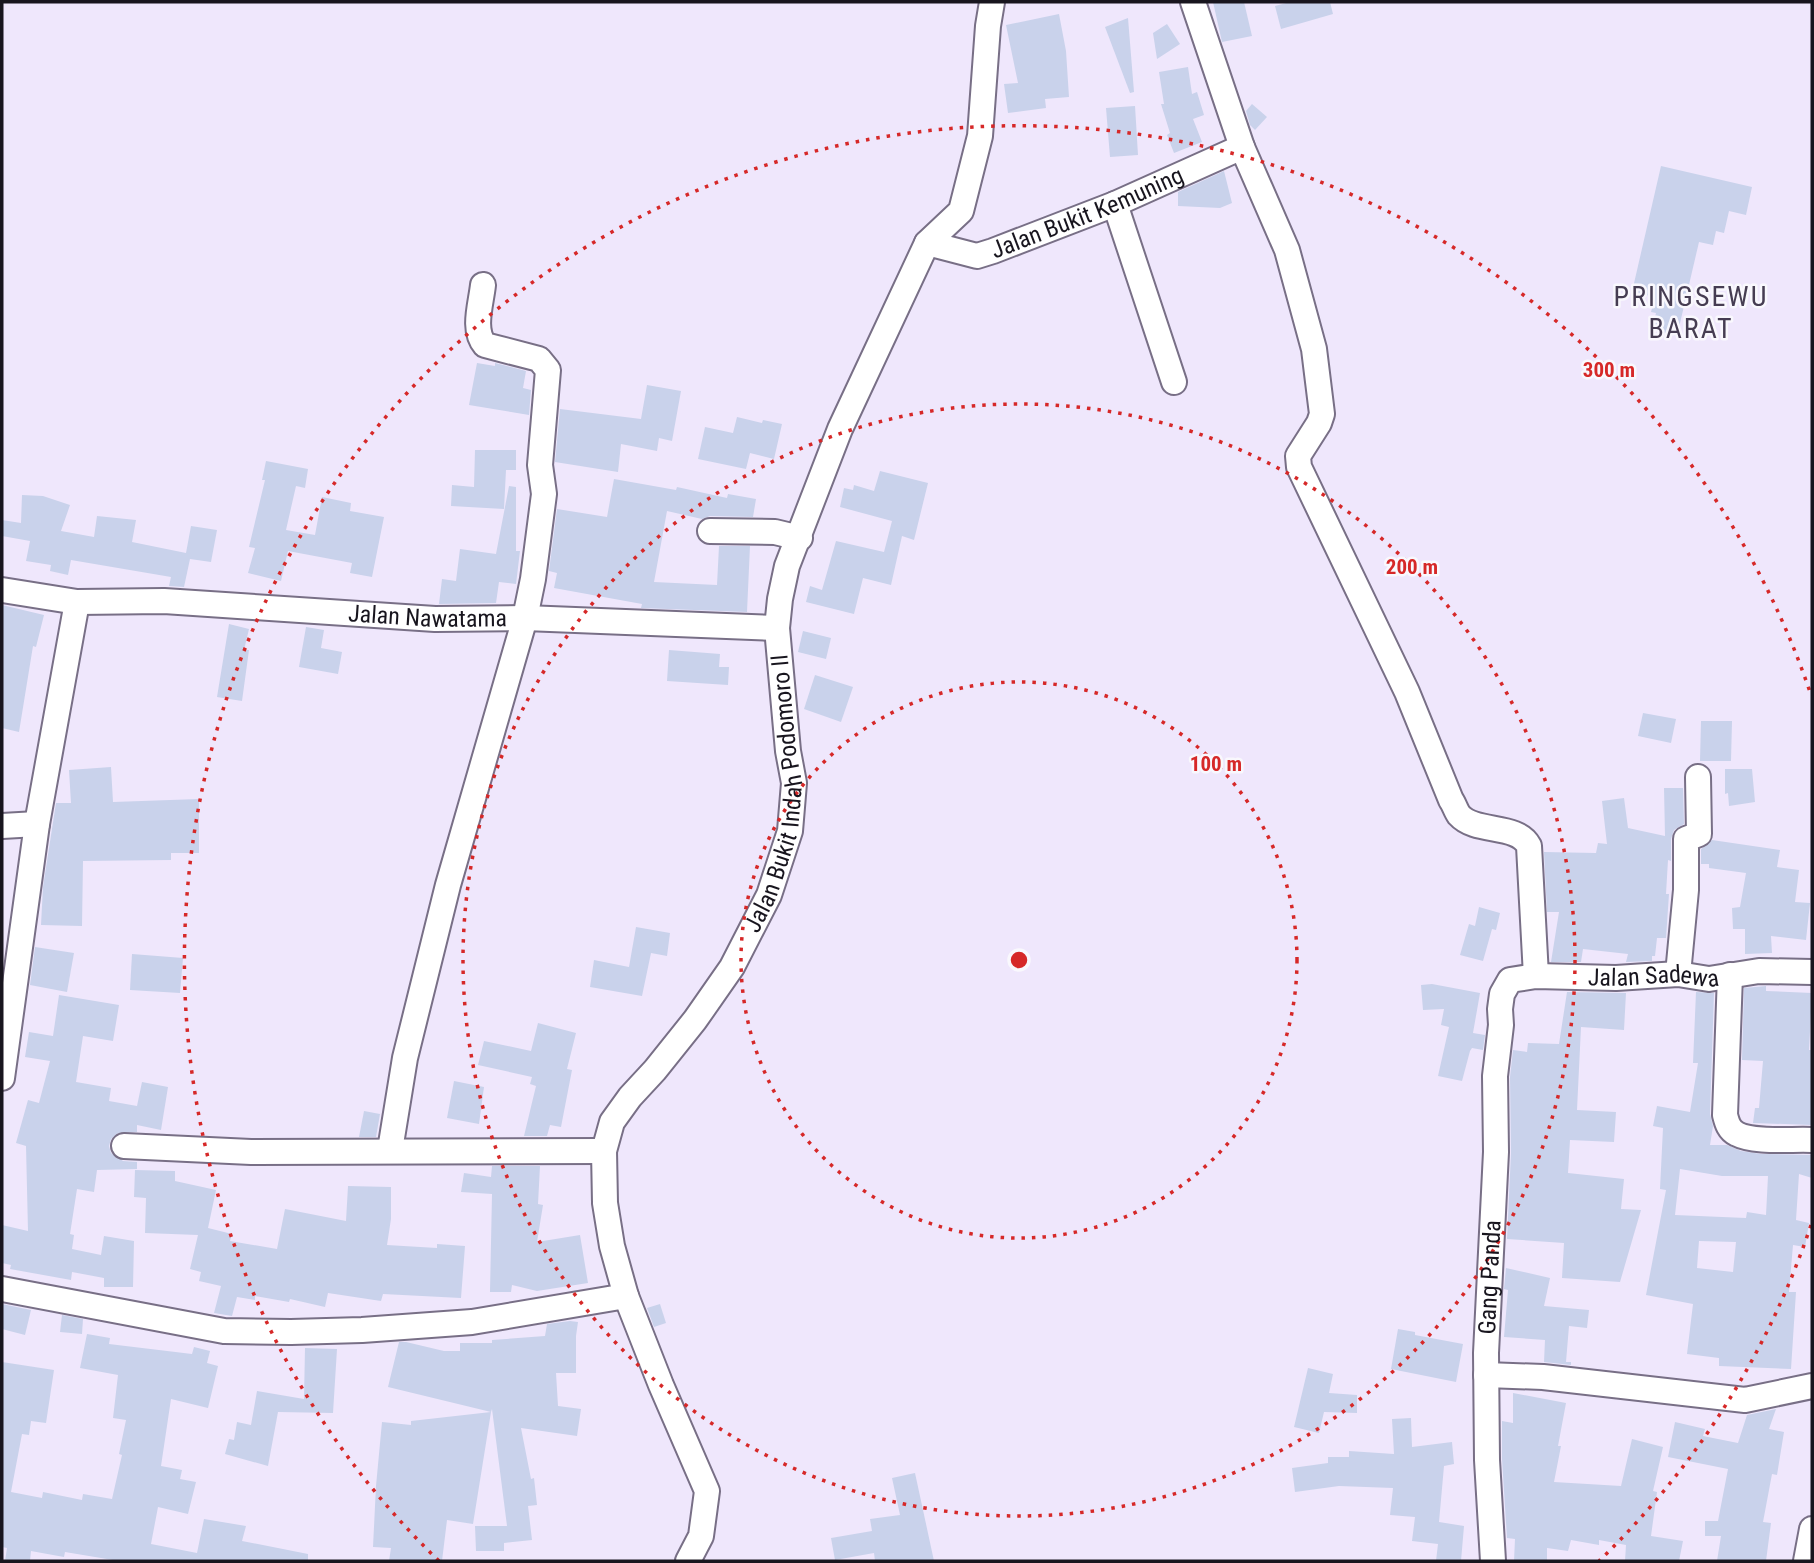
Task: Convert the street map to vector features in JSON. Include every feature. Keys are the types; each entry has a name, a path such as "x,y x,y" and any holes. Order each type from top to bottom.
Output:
{"street":[{"name":"Jalan Bukit Indah Podomoro II","path":"688,1561 701,1536 708,1491 661,1385 626,1296 612,1246 605,1203 604,1151 612,1122 695,1020 732,967 769,895 790,831 794,783 788,751 777,628 787,566 840,429 927,243 961,211 980,136 992,2"},
{"path":"1194,2 1242,147 1287,250 1314,349 1322,414 1298,456 1299,467 1407,692 1451,800 1461,816 1475,824 1522,837 1530,846 1536,975"},
{"name":"Jalan Bukit Kemuning","path":"927,243 977,256 1007,247 1115,204 1242,147"},
{"path":"1115,204 1174,382"},
{"path":"390,1150 405,1058 445,899 525,618 544,495 540,465 548,370 539,359 485,345 479,339 477,331 483,285"},
{"path":"710,531 775,531 800,538"},
{"name":"Jalan Nawatama","path":"2,590 77,602 164,601 435,619 525,618 777,628"},
{"path":"2,1077 37,824 77,602"},
{"path":"1678,974 1686,890 1686,839 1699,834 1698,777"},
{"path":"2,826 37,824"},
{"name":"Jalan Sadewa","path":"1502,994 1510,980 1536,975 1616,978 1678,974 1709,979 1759,971 1812,972"},
{"path":"1730,975 1725,1115 1728,1126 1736,1134 1751,1138 1812,1140"},
{"name":"Gang Panda","path":"1493,1561 1486,1375 1496,1152 1495,1076 1502,994"},
{"path":"124,1146 251,1152 604,1151"},
{"path":"2,1289 224,1331 290,1332 472,1322 626,1296"},
{"path":"1486,1375 1543,1377 1745,1400 1812,1387"},
{"path":"1805,1561 1812,1529"}],"building":[{"path":"1213,2 1244,2 1252,36 1222,42"},
{"path":"1290,2 1330,2 1333,14 1281,29 1275,6"},
{"path":"1059,14 1066,51 1069,97 1045,99 1046,108 1008,113 1004,84 1018,83 1006,25"},
{"path":"1128,18 1134,92 1130,93 1105,27"},
{"path":"1167,24 1180,44 1157,59 1153,33"},
{"path":"1188,67 1192,94 1197,92 1204,115 1193,119 1202,142 1174,153 1167,135 1170,133 1161,104 1164,104 1159,72"},
{"path":"1252,104 1267,117 1255,130 1250,125 1246,111"},
{"path":"1135,106 1138,155 1110,157 1106,108"},
{"path":"1661,166 1752,187 1746,215 1729,211 1724,233 1716,231 1713,245 1699,242 1677,336 1652,330 1656,313 1651,312 1655,297 1632,292"},
{"path":"1224,171 1232,203 1220,208 1178,206 1178,192"},
{"path":"477,363 495,366 495,363 526,371 523,388 531,390 529,415 469,405"},
{"path":"647,385 681,391 672,441 659,438 657,451 621,444 618,472 555,462 560,409 641,419"},
{"path":"737,417 782,424 774,459 750,453 746,469 698,459 705,427 733,433"},
{"path":"475,450 516,450 516,470 506,470 504,509 451,506 452,485 474,487"},
{"path":"266,461 308,469 305,488 296,486 286,530 315,535 322,497 351,503 350,511 384,517 372,577 350,573 352,563 288,551 281,581 248,573 255,548 249,547 265,480 262,480"},
{"path":"880,471 928,483 914,540 902,536 891,585 863,578 854,614 806,602 810,586 822,590 836,541 884,552 892,521 840,507 844,488 853,490 854,485 874,491"},
{"path":"614,479 676,490 677,487 727,498 728,494 756,499 753,517 710,516 702,519 667,511 654,582 717,585 719,546 750,546 747,612 641,608 642,604 554,588 557,573 549,571 557,509 607,517"},
{"path":"509,486 516,487 516,551 520,551 516,584 499,582 496,603 439,604 442,579 456,581 460,549 496,554"},
{"path":"22,495 43,496 70,505 61,531 94,537 97,516 136,520 132,542 186,553 191,526 217,530 211,562 190,559 184,587 169,586 171,577 71,560 68,575 50,571 51,565 26,561 30,541 2,536 2,520 21,523"},
{"path":"2,605 44,615 36,647 33,646 19,732 2,728"},
{"path":"229,624 249,629 244,650 249,650 242,701 217,697"},
{"path":"306,627 324,630 321,648 342,652 338,674 299,667"},
{"path":"803,631 831,638 826,659 798,652"},
{"path":"669,650 720,654 719,667 729,667 728,685 667,681"},
{"path":"815,675 853,687 841,722 804,709"},
{"path":"1643,713 1676,719 1671,743 1638,736"},
{"path":"1701,721 1732,721 1731,761 1700,761"},
{"path":"111,767 113,802 199,799 199,853 171,853 171,860 83,861 82,926 41,925 43,887 56,803 71,803 69,770"},
{"path":"1725,769 1752,769 1755,802 1729,806 1728,793 1725,794"},
{"path":"1664,788 1683,788 1684,824 1674,830 1671,839 1666,894 1669,894 1666,938 1657,938 1652,961 1626,962 1628,954 1583,949 1581,962 1551,962 1559,912 1547,912 1544,852 1596,853 1598,843 1607,844 1602,801 1624,798 1628,828 1665,836"},
{"path":"1712,840 1780,850 1777,867 1799,870 1795,902 1810,903 1806,940 1771,936 1772,953 1745,954 1745,929 1733,929 1732,908 1740,907 1746,873 1709,868 1709,864 1701,864 1701,849"},
{"path":"1479,907 1500,913 1496,930 1492,929 1483,961 1460,955 1469,924 1475,926"},
{"path":"636,927 670,933 667,956 651,953 642,996 590,987 594,960 629,967"},
{"path":"35,947 74,953 67,992 30,985"},
{"path":"132,954 183,958 180,993 130,990"},
{"path":"1432,984 1480,993 1473,1033 1485,1035 1483,1050 1472,1048 1462,1081 1438,1076 1449,1027 1441,1025 1444,1009 1423,1010 1421,985"},
{"path":"1766,986 1766,991 1812,993 1809,1050 1812,1050 1812,1125 1753,1123 1755,1108 1759,1108 1763,1061 1742,1060 1744,988"},
{"path":"1567,992 1626,993 1624,1030 1581,1027 1577,1110 1616,1112 1614,1142 1570,1140 1568,1173 1624,1179 1621,1209 1641,1210 1620,1282 1562,1278 1564,1243 1507,1239 1511,1153 1510,1077 1513,1050 1527,1052 1528,1043 1559,1044"},
{"path":"1696,992 1714,993 1710,1114 1713,1126 1710,1145 1727,1145 1741,1151 1761,1154 1812,1155 1812,1178 1799,1174 1796,1220 1809,1223 1805,1247 1793,1245 1789,1292 1796,1292 1791,1369 1719,1366 1719,1358 1687,1354 1693,1304 1646,1295 1666,1190 1660,1189 1663,1128 1653,1126 1657,1106 1690,1112 1698,1063 1693,1063","holes":["1680,1169 1722,1176 1768,1176 1766,1215 1747,1212 1746,1218 1675,1215","1699,1241 1736,1242 1733,1272 1697,1268"]},
{"path":"59,995 119,1005 113,1041 83,1036 76,1082 111,1088 109,1101 137,1106 142,1082 168,1087 161,1130 137,1125 137,1132 118,1133 111,1139 111,1153 123,1161 137,1162 137,1169 97,1170 94,1192 77,1189 70,1234 74,1235 72,1249 101,1255 104,1236 134,1241 133,1287 104,1287 104,1278 72,1272 71,1280 10,1269 11,1265 2,1263 2,1225 28,1231 26,1146 16,1143 28,1100 39,1103 50,1061 25,1057 29,1032 53,1036"},
{"path":"538,1023 576,1033 567,1069 572,1070 561,1127 550,1125 547,1136 524,1136 536,1086 530,1084 532,1077 478,1065 484,1041 531,1051"},
{"path":"454,1081 484,1087 479,1124 447,1118"},
{"path":"364,1111 380,1114 376,1137 359,1137"},
{"path":"492,1166 540,1166 538,1204 543,1205 537,1242 580,1235 588,1283 537,1291 512,1285 511,1292 490,1292 492,1194 461,1192 464,1173 491,1177"},
{"path":"135,1170 175,1171 175,1181 216,1190 208,1228 232,1234 230,1241 277,1249 285,1209 346,1221 348,1186 391,1187 391,1219 387,1245 437,1248 437,1244 465,1246 461,1298 383,1294 381,1301 328,1293 325,1307 290,1299 289,1302 255,1296 255,1300 237,1297 232,1316 214,1313 221,1286 199,1281 201,1272 190,1269 198,1235 145,1233 146,1198 134,1197"},
{"path":"1506,1268 1550,1278 1544,1306 1589,1310 1587,1328 1569,1326 1566,1362 1571,1362 1571,1365 1544,1362 1545,1340 1504,1337 1508,1290 1504,1289"},
{"path":"2,1304 31,1310 25,1335 2,1329"},
{"path":"660,1304 666,1323 654,1327 647,1308"},
{"path":"62,1315 83,1319 82,1334 60,1332"},
{"path":"578,1322 576,1373 556,1373 558,1406 581,1409 577,1436 521,1428 531,1479 534,1478 537,1505 528,1506 532,1540 504,1543 504,1551 476,1551 475,1526 507,1526 492,1409 491,1412 388,1387 399,1342 444,1351 460,1351 460,1343 492,1343 492,1340 545,1336 547,1324"},
{"path":"1398,1329 1463,1344 1456,1382 1391,1369"},
{"path":"87,1334 110,1338 109,1344 192,1354 194,1347 210,1351 207,1363 218,1366 208,1408 171,1399 161,1466 182,1470 180,1479 196,1482 188,1514 158,1507 151,1544 197,1553 204,1519 246,1526 242,1541 308,1554 308,1561 119,1561 65,1552 64,1557 31,1551 30,1561 5,1561 7,1548 2,1547 2,1362 54,1370 46,1423 31,1421 29,1435 22,1434 11,1492 42,1498 43,1492 82,1500 83,1494 112,1499 122,1455 119,1454 126,1420 113,1418 118,1375 80,1368"},
{"path":"305,1348 337,1349 333,1413 278,1412 268,1466 225,1454 229,1439 234,1440 237,1422 251,1425 257,1391 304,1399"},
{"path":"1308,1368 1333,1374 1329,1393 1357,1395 1357,1413 1324,1412 1319,1433 1294,1427"},
{"path":"1513,1393 1566,1403 1554,1482 1621,1486 1632,1439 1663,1447 1653,1491 1657,1492 1651,1536 1683,1541 1679,1561 1625,1561 1626,1545 1599,1540 1599,1545 1571,1540 1568,1551 1547,1548 1547,1561 1514,1561 1515,1539 1507,1538 1502,1459 1502,1421 1513,1423"},
{"path":"1776,1409 1769,1429 1784,1432 1777,1475 1772,1474 1763,1522 1771,1523 1766,1561 1717,1561 1721,1536 1705,1536 1705,1521 1718,1521 1728,1469 1668,1457 1675,1422 1705,1429 1703,1436 1738,1443 1747,1415"},
{"path":"491,1412 473,1524 447,1520 442,1561 389,1561 391,1548 373,1547 382,1422 411,1425 411,1421"},
{"path":"1411,1418 1412,1447 1452,1442 1454,1464 1444,1466 1439,1522 1464,1526 1461,1561 1436,1561 1438,1544 1412,1541 1415,1517 1390,1515 1393,1488 1339,1486 1295,1492 1292,1468 1328,1463 1328,1457 1349,1457 1349,1451 1394,1454 1392,1419"},
{"path":"915,1473 934,1561 875,1561 874,1553 835,1560 831,1538 872,1531 870,1519 900,1515 892,1478"}],"district":[{"name":"PRINGSEWU BARAT","path":"1691,312"}]}
